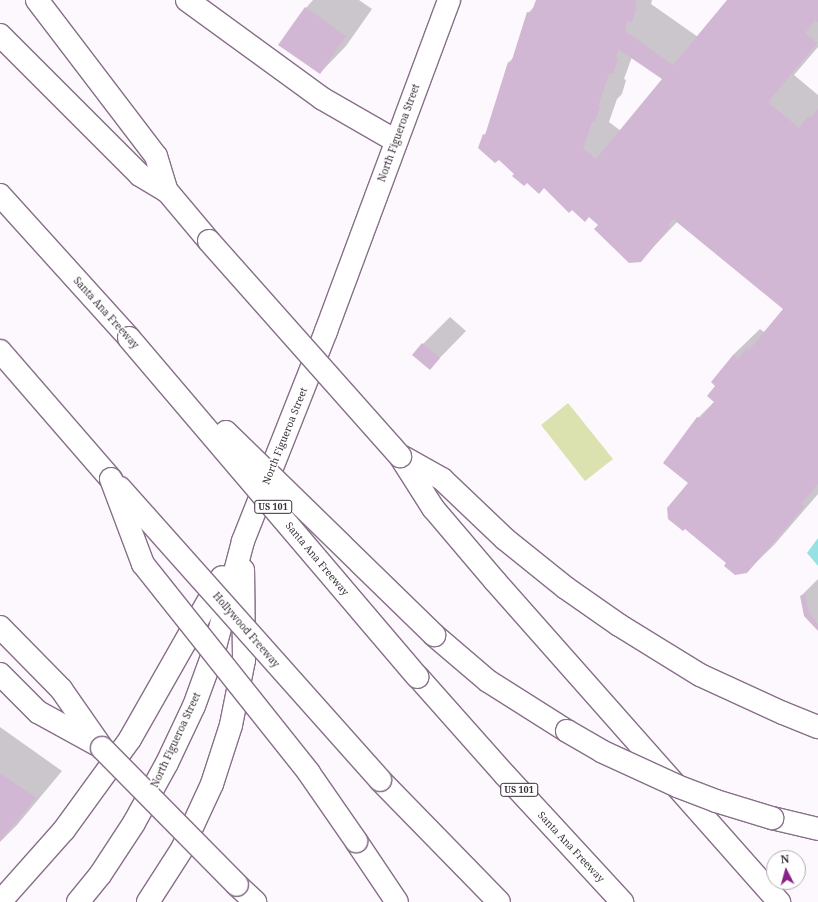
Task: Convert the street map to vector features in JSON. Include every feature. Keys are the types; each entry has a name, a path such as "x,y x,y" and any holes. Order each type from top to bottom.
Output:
{"main road":[{"path":"37,0 156,156 167,191"},
{"path":"187,0 323,99 396,141"},
{"name":"North Figueroa Street","path":"78,902 100,875 134,823 167,764 194,706 214,651 243,541 326,332 449,0"},
{"path":"0,35 140,175 167,191 209,241 400,456 433,508 779,902"},
{"name":"Santa Ana Freeway","path":"0,195 129,338 418,677 505,775 622,902"},
{"path":"129,338 434,635 488,681 601,751 677,786 746,810 818,829"},
{"name":"Hollywood Freeway","path":"0,351 380,780 499,902"},
{"path":"400,456 442,479 505,539 566,588 619,626 700,675 782,713 818,726"},
{"path":"112,478 144,564 309,773 397,902"},
{"path":"0,902 64,830 130,739 243,541"},
{"path":"148,902 182,849 212,784 231,725 244,660 243,541"},
{"path":"0,627 61,689 102,748 240,894 255,902"},
{"path":"0,674 38,712 102,748"}],"green space":[{"path":"568,403 613,459 585,481 541,425"}],"water":[{"path":"818,538 818,566 807,553"}],"building":[{"path":"536,0 636,0 635,5 637,6 632,22 628,20 625,31 673,65 727,0 818,0 818,22 815,20 805,33 817,43 768,102 799,128 809,116 811,117 818,109 818,484 803,502 800,503 804,507 747,573 735,575 724,566 726,563 685,529 683,531 668,519 667,508 688,483 663,463 697,417 701,418 714,402 707,396 715,386 711,382 733,355 738,359 747,348 750,349 783,309 673,219 668,225 670,227 641,262 629,263 594,229 598,225 589,217 585,222 572,210 569,213 544,188 539,194 527,183 524,186 512,176 514,174 499,160 495,163 478,148 483,134 485,135 508,62 511,63 527,12 531,13","holes":["618,49 662,79 596,159 583,149 592,121 595,122 600,107 598,106 609,73 613,74 618,58 616,57"]},
{"path":"305,7 346,36 320,74 278,45"},
{"path":"422,343 440,358 430,370 412,355"},
{"path":"805,594 809,613 818,624 818,631 804,616 800,596"},
{"path":"0,773 36,798 0,841"}]}
